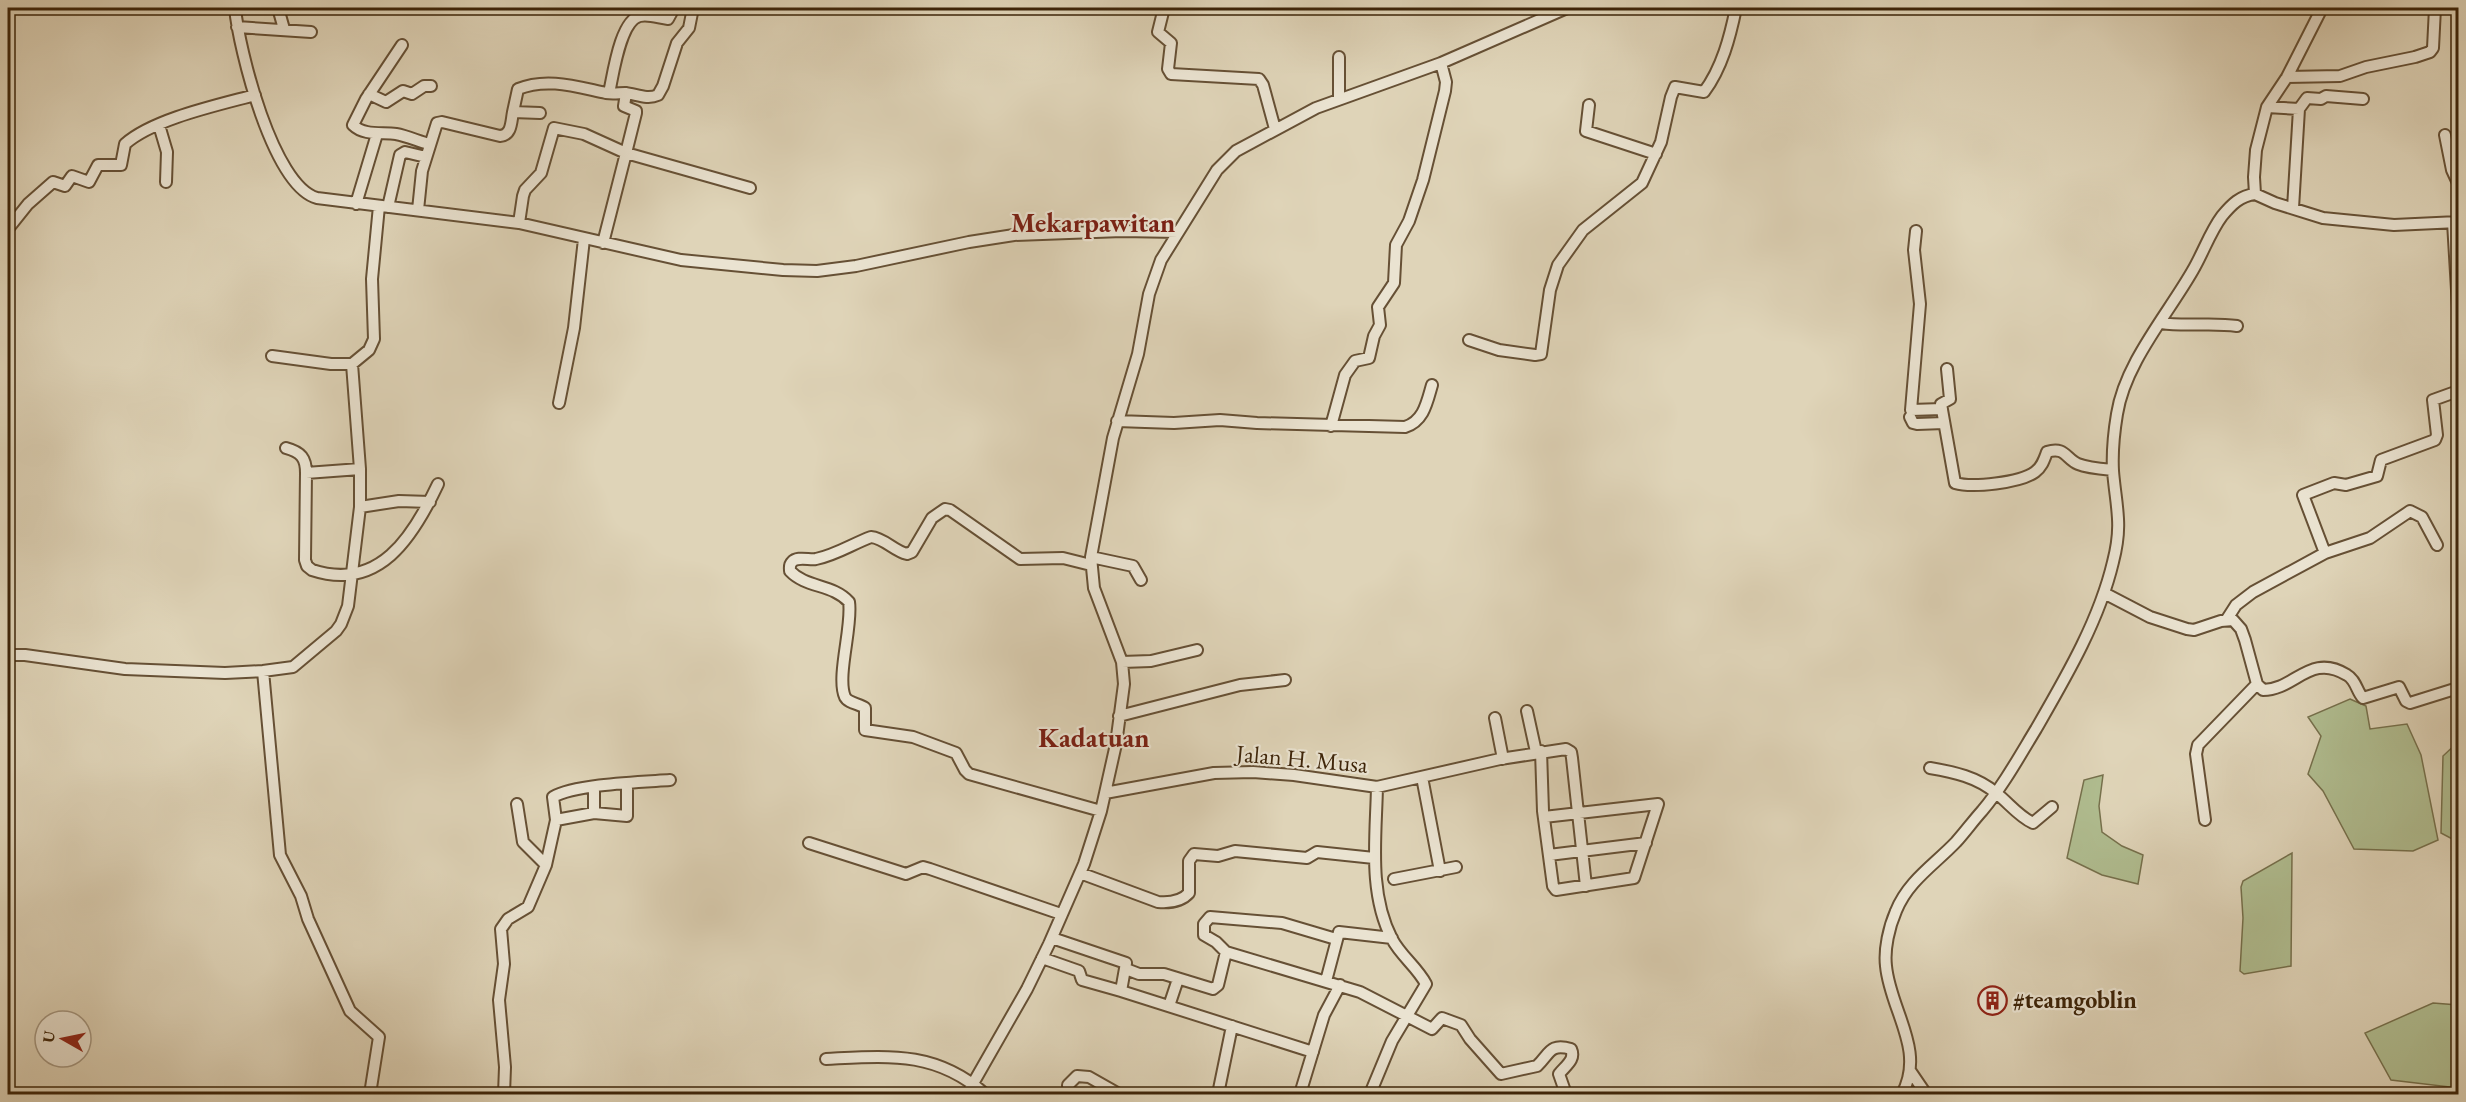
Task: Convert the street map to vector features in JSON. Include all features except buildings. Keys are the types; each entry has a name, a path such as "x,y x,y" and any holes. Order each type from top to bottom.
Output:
{"street":[{"path":"235,8 237,27 255,95 279,155 302,191 317,198 519,223 681,260 754,269 817,271 856,266 1014,235 1112,231 1178,232"},
{"path":"278,8 284,28"},
{"path":"609,93 624,34 631,21 641,16 668,19 674,8"},
{"path":"418,210 426,157 435,124 439,122 505,136 510,131 517,91 523,87 563,83 609,93 649,97 660,92 677,44 689,28 693,8"},
{"path":"1164,8 1158,33 1171,43 1168,69 1171,74 1259,80 1263,85 1275,129"},
{"path":"967,1095 1052,938 1080,873 1101,811 1116,744 1124,684 1122,662 1094,588 1091,561 1117,421 1138,354 1153,279 1161,260 1223,162 1236,151 1275,129 1339,99 1441,63 1567,8"},
{"path":"1469,340 1499,350 1540,355 1550,290 1558,265 1583,230 1642,183 1656,154 1675,87 1704,92 1711,83 1724,50 1736,8"},
{"path":"2255,194 2256,150 2267,107 2287,77 2322,8"},
{"path":"2287,77 2336,77 2366,67 2430,52 2433,48 2435,8"},
{"path":"237,27 284,28 311,32"},
{"path":"402,45 369,94 353,125 355,128 377,134 399,135 429,144"},
{"path":"1339,57 1339,99"},
{"path":"1330,426 1345,375 1355,361 1369,358 1374,336 1380,325 1378,307 1395,283 1396,245 1409,221 1423,180 1445,91 1446,82 1441,63"},
{"path":"2293,208 2299,109 2307,98 2304,84"},
{"path":"369,94 386,102 403,92 412,94 424,86 431,86"},
{"path":"603,243 636,113 624,106 626,93"},
{"path":"8,229 28,204 53,182 65,186 72,176 89,182 98,165 121,165 126,142 159,125 255,95"},
{"path":"2307,98 2321,99 2326,96 2363,99"},
{"path":"1589,105 1586,131 1656,154"},
{"path":"2267,107 2299,109"},
{"path":"513,112 540,113"},
{"path":"159,125 167,152 166,182"},
{"path":"519,223 525,190 541,173 554,128 590,136 626,153 750,188"},
{"path":"356,204 377,134"},
{"path":"2445,135 2452,170 2458,183"},
{"path":"272,356 331,364 352,364 369,350 374,339 372,279 384,206 400,155 405,153 426,157"},
{"path":"1902,1095 1911,1072 1906,1033 1886,966 1888,939 1896,911 1916,878 1956,842 1996,793 2050,704 2081,645 2104,593 2119,536 2119,511 2114,470 2117,411 2125,381 2195,268 2220,219 2242,196 2255,194 2323,218 2394,225 2456,222 2458,307"},
{"path":"1916,231 1914,250 1920,304 1911,410 1942,409"},
{"path":"559,403 574,328 584,238"},
{"path":"2161,323 2180,326 2216,323 2237,326"},
{"path":"8,655 25,655 125,669 225,673 263,671 293,667 336,631 348,606 360,507 360,469 352,364"},
{"path":"1947,369 1950,399 1942,403 1942,409 1953,481 1957,484 1992,483 2031,475 2041,466 2047,452 2051,450 2066,453 2078,464 2114,470"},
{"path":"1117,421 1174,423 1220,420 1330,426 1405,427 1412,425 1422,416 1432,385"},
{"path":"2325,553 2303,495 2334,483 2346,485 2377,476 2380,460 2433,441 2437,435 2433,400 2458,391"},
{"path":"1910,417 1913,423 1917,424 1944,423"},
{"path":"286,448 303,456 306,473 304,515 307,566 318,572 351,576 384,561 413,532 438,484"},
{"path":"306,473 360,469"},
{"path":"360,507 399,501 430,502"},
{"path":"1101,811 969,774 956,753 926,741 909,736 865,730 865,708 848,700 844,695 843,670 849,602 839,592 802,580 790,571 790,565 792,561 798,559 813,560 838,552 871,537 876,537 893,549 907,554 912,552 932,518 945,509 950,510 1020,559 1064,558 1133,566 1141,580"},
{"path":"2227,619 2236,604 2253,592 2325,553 2370,538 2410,511 2422,517 2437,545"},
{"path":"2104,593 2151,617 2194,630 2227,619 2233,620 2241,629 2257,684 2263,690 2270,689 2308,670 2319,668 2331,668 2347,675 2363,698 2399,687 2406,701 2410,703 2458,688"},
{"path":"1122,662 1151,661 1197,650"},
{"path":"263,671 280,855 301,896 308,919 350,1011 379,1037 369,1095"},
{"path":"1119,716 1240,685 1286,680"},
{"path":"2205,820 2196,754 2198,745 2257,684"},
{"path":"1527,711 1539,752 1544,817 1554,889 1634,878 1658,804 1544,817"},
{"path":"1495,718 1503,759"},
{"name":"Jalan H. Musa","path":"1105,793 1214,774 1252,772 1294,775 1377,787 1503,759 1566,749 1572,758 1578,813"},
{"path":"1930,768 1969,776 1996,793 2021,816 2033,823 2052,807"},
{"path":"1422,777 1440,871"},
{"path":"504,1095 505,1067 499,1007 504,964 501,929 508,919 528,907 546,866 556,820 553,800 555,796 594,788 670,780"},
{"path":"556,820 594,813 628,816 627,784"},
{"path":"1370,1095 1392,1041 1426,984 1392,938 1380,900 1374,858 1377,787"},
{"path":"594,788 594,813"},
{"path":"517,804 523,842 546,866"},
{"path":"1578,813 1586,886"},
{"path":"809,843 906,874 923,867 1061,914"},
{"path":"1549,855 1646,843"},
{"path":"1080,873 1158,902 1168,903 1179,900 1189,892 1189,861 1194,854 1218,856 1235,851 1307,858 1317,852 1374,858"},
{"path":"1394,879 1456,867"},
{"path":"1336,939 1282,923 1210,917 1204,924 1204,935 1226,952 1360,992 1431,1028 1442,1018 1461,1025 1470,1039 1501,1074 1536,1067 1550,1051 1566,1048 1572,1054 1569,1063 1559,1074 1566,1095"},
{"path":"1326,981 1336,939 1341,931 1392,938"},
{"path":"1052,938 1124,962 1127,965 1121,991"},
{"path":"1126,969 1139,974 1164,974 1209,990 1216,988 1226,952"},
{"path":"1042,958 1079,971 1082,980 1313,1052"},
{"path":"1169,1006 1179,979"},
{"path":"1300,1095 1324,1015 1340,985"},
{"path":"1218,1095 1232,1026"},
{"path":"826,1059 878,1056 927,1061 949,1069 973,1084 985,1095"},
{"path":"1911,1072 1926,1095"},
{"path":"1069,1095 1068,1085 1077,1076 1089,1077 1119,1095"}],"green space":[{"path":"2350,699 2366,706 2370,729 2407,724 2421,755 2438,840 2413,851 2354,849 2323,791 2308,774 2321,736 2308,717"},
{"path":"2458,742 2458,842 2441,833 2443,756"},
{"path":"2103,775 2099,806 2102,832 2122,846 2143,855 2138,884 2102,875 2067,858 2084,780"},
{"path":"2292,853 2291,966 2244,974 2240,971 2243,881"},
{"path":"2433,1003 2458,1005 2458,1088 2391,1080 2365,1033"}],"place":[{"name":"#teamgoblin","path":"1992,1000"}],"district":[{"name":"Mekarpawitan","path":"1093,223"},
{"name":"Kadatuan","path":"1094,738"}]}
